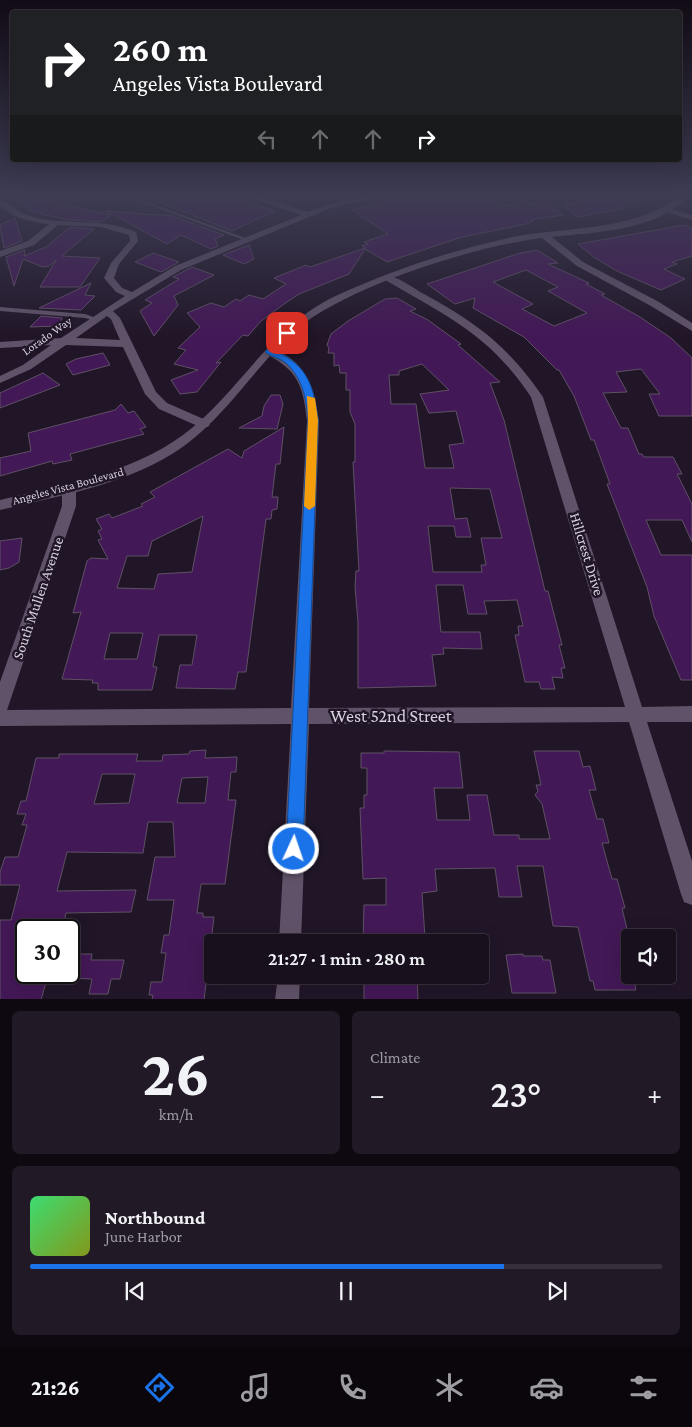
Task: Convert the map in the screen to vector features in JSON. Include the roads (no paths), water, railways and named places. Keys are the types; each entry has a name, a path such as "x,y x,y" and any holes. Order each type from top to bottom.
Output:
{"street":[{"path":"0,254 29,244"},
{"path":"132,244 109,270 109,278 119,290 132,295"},
{"path":"204,424 163,406 151,394 115,318 107,311 178,268 235,244"},
{"name":"Angeles Vista Boulevard","path":"0,505 109,477 140,465 165,452 204,424 287,333 318,308 340,297 390,279 502,244"},
{"path":"555,244 580,264 655,304 692,328"},
{"name":"Hillcrest Drive","path":"390,279 477,332 497,347 521,373 537,397 692,894"},
{"name":"Lorado Way","path":"0,380 27,366 107,311"},
{"path":"0,345 58,344 82,340 127,344"},
{"path":"270,352 288,360 305,380 311,401 313,420 290,934"},
{"name":"South Mullen Avenue","path":"0,707 69,506 69,487"},
{"name":"West 52nd Street","path":"0,718 692,714"},
{"path":"287,999 288,984"}],"lane":[{"path":"0,309 85,316 96,319"}]}
